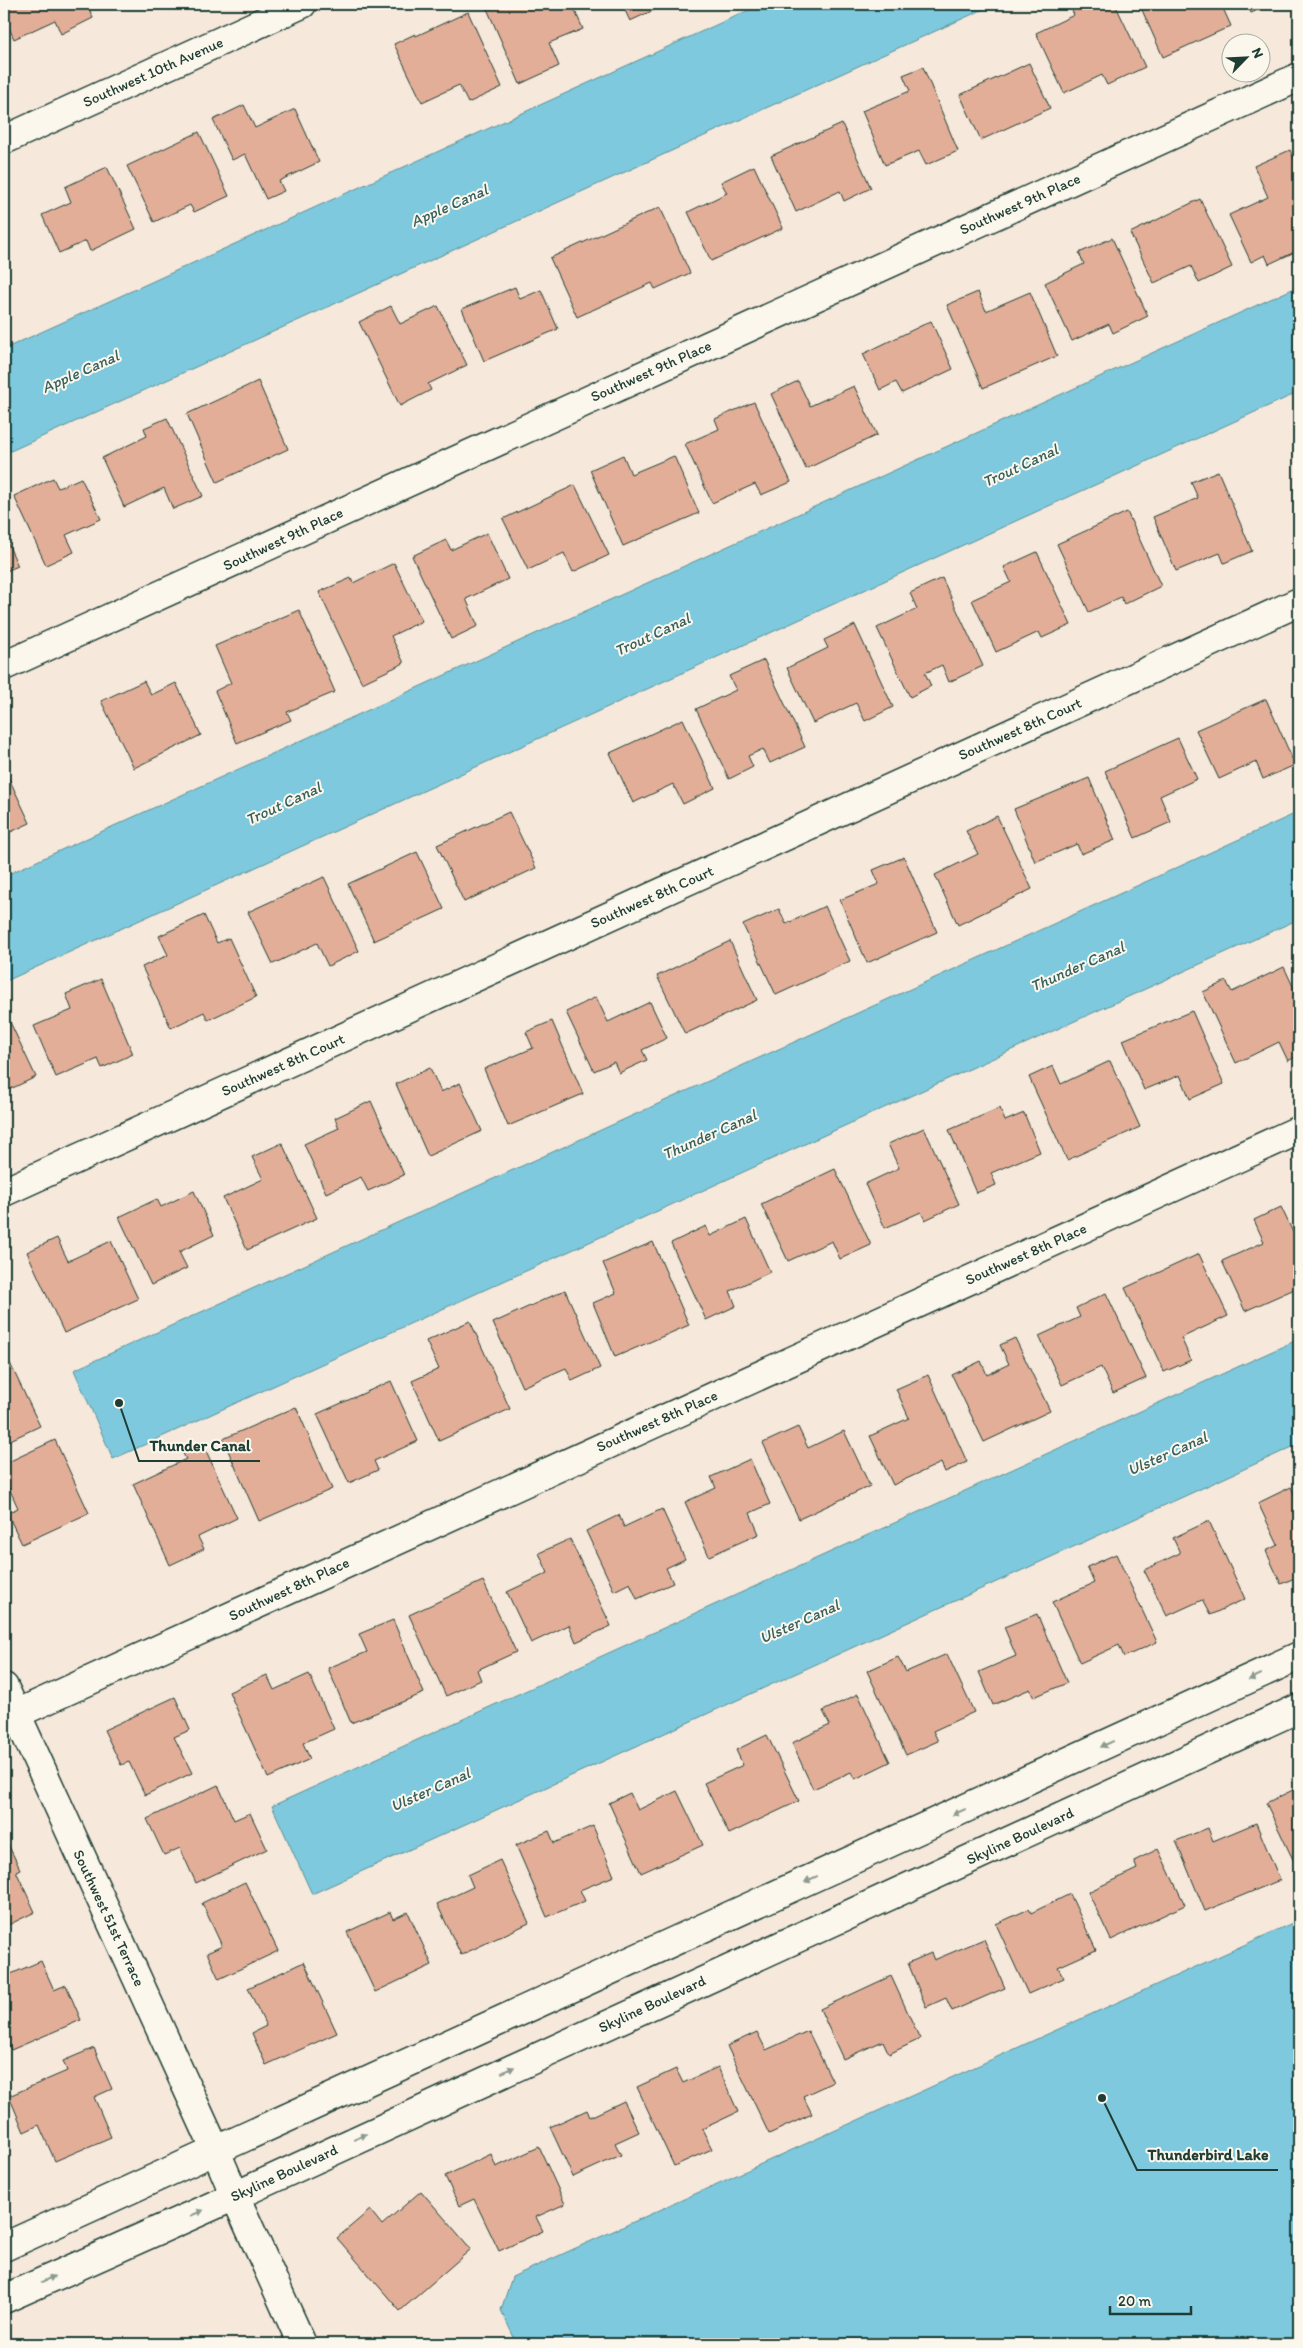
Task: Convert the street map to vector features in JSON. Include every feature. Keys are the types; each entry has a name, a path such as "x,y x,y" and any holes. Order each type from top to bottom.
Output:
{"street":[{"name":"Southwest 10th Avenue","path":"4,140 302,4"},
{"name":"Southwest 9th Place","path":"4,666 1299,78"},
{"name":"Southwest 8th Court","path":"4,1192 1299,602"},
{"name":"Southwest 8th Place","path":"16,1714 1299,1130"},
{"path":"4,2247 215,2149 1299,1656"},
{"name":"Southwest 51st Terrace","path":"4,1687 235,2196"},
{"name":"Skyline Boulevard","path":"4,2299 235,2196 1299,1708"},
{"path":"235,2196 302,2344"}],"water":[{"name":"Apple Canal","path":"762,4 995,4 4,454 4,349"},
{"name":"Trout Canal","path":"1299,286 1299,392 4,982 4,876"},
{"path":"1299,812 1299,919 113,1459 74,1370"},
{"name":"Ulster Canal","path":"1299,1339 1299,1444 312,1894 272,1806"},
{"path":"1299,1920 1299,2344 517,2344 501,2310 512,2277"}],"building":[{"path":"4,4 87,4 93,18 61,34 55,20 14,39 4,17"},
{"path":"485,4 572,4 583,29 549,43 559,66 520,84"},
{"path":"622,4 667,4 630,21"},
{"path":"1069,4 1115,4 1145,67 1107,85 1102,75 1064,93 1036,33 1074,15"},
{"path":"1155,4 1221,4 1231,26 1163,57 1142,10"},
{"path":"1247,4 1272,4 1251,13"},
{"path":"468,12 502,87 468,103 459,85 422,102 394,44"},
{"path":"1029,63 1050,108 981,140 960,95"},
{"path":"923,67 958,151 926,165 919,151 885,165 862,111 910,91 903,75"},
{"path":"244,105 255,128 295,109 319,162 279,181 284,191 266,199 245,154 232,160 213,120"},
{"path":"842,124 871,188 844,201 840,191 796,212 771,156"},
{"path":"199,132 229,196 194,212 190,205 154,222 127,166"},
{"path":"1290,150 1299,169 1299,250 1269,264 1265,255 1251,262 1229,215 1268,197 1254,166"},
{"path":"754,166 783,228 711,261 688,212 727,193 721,182"},
{"path":"107,167 136,229 90,251 86,241 59,253 42,215 71,202 65,187"},
{"path":"1200,199 1232,267 1199,283 1191,266 1154,283 1130,233"},
{"path":"660,207 690,273 655,289 652,283 577,317 550,258"},
{"path":"1112,238 1148,316 1113,333 1109,324 1072,341 1045,283 1084,264 1079,253"},
{"path":"515,287 520,299 541,290 558,329 484,361 462,309"},
{"path":"978,292 986,311 1030,292 1057,356 983,388 947,305"},
{"path":"391,306 400,324 438,306 467,365 428,384 431,390 400,406 359,322"},
{"path":"931,321 953,369 902,393 896,382 880,390 863,354"},
{"path":"258,381 288,449 217,482 187,414"},
{"path":"798,381 810,406 854,386 877,435 806,469 771,394"},
{"path":"754,402 791,482 761,495 755,484 712,503 685,444 719,429 715,419"},
{"path":"167,418 203,496 173,509 164,488 124,507 102,458 147,436 144,428"},
{"path":"623,455 631,474 674,456 699,513 623,546 590,470"},
{"path":"1218,471 1252,551 1224,563 1220,553 1176,571 1153,517 1198,498 1191,482"},
{"path":"53,478 58,488 81,478 101,519 66,535 74,552 46,565 14,496"},
{"path":"575,485 609,555 573,572 564,553 528,570 503,519"},
{"path":"1127,512 1161,586 1124,604 1121,597 1089,612 1057,544"},
{"path":"487,533 508,579 466,599 478,626 451,639 412,556 446,540 451,550"},
{"path":"4,535 18,566 4,572"},
{"path":"1037,552 1071,625 1042,638 1039,632 996,652 972,600 1011,582 1004,567"},
{"path":"394,563 422,621 391,636 404,663 362,683 319,592 351,578 353,583"},
{"path":"942,578 983,666 949,682 942,665 925,673 931,686 910,697 877,628 917,609 910,593"},
{"path":"299,610 335,692 287,712 291,720 237,743 215,691 231,683 215,646"},
{"path":"855,625 893,707 865,721 856,703 813,723 787,668 828,648 824,640"},
{"path":"764,660 805,747 770,763 763,749 748,756 753,767 729,779 696,709 736,690 729,676"},
{"path":"144,681 151,695 176,683 201,735 134,768 101,701"},
{"path":"1266,699 1295,765 1263,779 1256,762 1219,779 1196,730"},
{"path":"683,719 715,788 683,804 673,784 633,803 610,753"},
{"path":"1178,738 1197,779 1160,796 1171,822 1135,838 1105,771"},
{"path":"4,768 30,823 4,835"},
{"path":"1089,778 1115,840 1081,854 1077,844 1035,862 1014,809"},
{"path":"509,812 536,868 464,902 437,845"},
{"path":"997,816 1032,889 958,925 935,875 978,854 966,831"},
{"path":"417,852 444,909 374,941 348,884"},
{"path":"904,857 937,932 867,963 840,900 879,884 873,870"},
{"path":"324,877 359,951 328,966 317,943 273,964 248,912"},
{"path":"825,906 850,961 776,995 743,925 779,909 786,924"},
{"path":"204,915 217,943 229,938 256,997 208,1020 204,1012 171,1028 142,967 168,955 159,936"},
{"path":"730,941 757,1000 685,1034 657,976"},
{"path":"1284,967 1299,999 1299,1055 1288,1061 1279,1042 1236,1063 1203,992 1226,981 1232,992"},
{"path":"101,979 133,1054 102,1068 98,1059 56,1077 34,1026 72,1010 66,994"},
{"path":"596,997 608,1022 650,1002 667,1038 642,1050 647,1060 619,1073 614,1062 594,1071 566,1012"},
{"path":"1192,1011 1224,1084 1190,1099 1180,1075 1144,1090 1123,1040"},
{"path":"552,1021 583,1094 508,1126 484,1069 533,1048 526,1032"},
{"path":"10,1022 36,1077 4,1092 4,1024"},
{"path":"1110,1061 1140,1127 1067,1160 1029,1077 1053,1066 1061,1084"},
{"path":"430,1068 441,1092 460,1083 482,1131 428,1156 396,1084"},
{"path":"371,1101 404,1175 368,1191 361,1177 326,1193 304,1144 339,1128 335,1118"},
{"path":"1000,1108 1005,1121 1024,1113 1040,1152 991,1173 996,1185 976,1193 949,1130"},
{"path":"924,1128 959,1204 925,1220 921,1212 885,1228 865,1184 899,1168 888,1144"},
{"path":"282,1143 317,1218 247,1250 223,1198 263,1179 252,1157"},
{"path":"835,1169 871,1245 840,1259 832,1241 788,1261 761,1204"},
{"path":"194,1191 214,1235 179,1252 187,1268 151,1285 119,1217 157,1199 161,1207"},
{"path":"1281,1207 1299,1245 1299,1287 1245,1311 1222,1261 1264,1242 1254,1220"},
{"path":"746,1219 770,1272 730,1291 736,1306 706,1320 671,1243 706,1226 710,1236"},
{"path":"57,1238 68,1261 111,1241 138,1299 64,1333 27,1252"},
{"path":"653,1242 689,1325 615,1357 593,1303 616,1293 603,1263"},
{"path":"1199,1254 1228,1316 1181,1338 1191,1360 1164,1372 1125,1288"},
{"path":"565,1290 600,1368 572,1381 566,1368 522,1387 493,1323"},
{"path":"1106,1293 1146,1378 1113,1393 1101,1367 1062,1385 1039,1336 1080,1317 1076,1308"},
{"path":"470,1321 510,1409 439,1441 412,1381 439,1369 426,1341"},
{"path":"1015,1338 1050,1411 984,1442 952,1375 981,1361 987,1375 1009,1364 1000,1345"},
{"path":"4,1355 6,1355 40,1426 4,1443"},
{"path":"928,1375 967,1462 945,1472 941,1463 893,1485 870,1436 909,1418 896,1389"},
{"path":"391,1381 418,1441 374,1461 378,1470 349,1483 317,1414"},
{"path":"296,1407 332,1489 259,1521 223,1439"},
{"path":"798,1427 808,1448 844,1431 870,1486 799,1519 763,1443"},
{"path":"55,1440 89,1513 22,1544 7,1513 18,1508 9,1488 4,1491 4,1464"},
{"path":"202,1442 237,1518 198,1537 204,1549 170,1565 133,1484 186,1459 182,1452"},
{"path":"750,1459 770,1504 750,1513 759,1534 709,1556 685,1502 716,1488 711,1477"},
{"path":"1291,1487 1297,1501 1299,1500 1299,1576 1281,1584 1266,1551 1278,1545 1258,1503"},
{"path":"662,1509 685,1559 666,1568 673,1583 637,1599 630,1583 614,1591 586,1531 619,1515 624,1527"},
{"path":"1209,1521 1245,1599 1210,1615 1202,1600 1167,1616 1144,1570 1180,1553 1173,1538"},
{"path":"570,1539 611,1626 576,1642 569,1625 531,1643 507,1592 548,1573 539,1553"},
{"path":"1116,1554 1157,1642 1124,1657 1119,1645 1080,1663 1052,1602 1094,1583 1087,1567"},
{"path":"483,1581 516,1652 477,1670 481,1680 446,1696 409,1615"},
{"path":"1037,1614 1067,1683 1034,1697 1030,1689 993,1705 979,1672 1016,1656 1004,1627"},
{"path":"393,1620 424,1693 351,1723 328,1668 367,1652 359,1634"},
{"path":"947,1654 974,1712 933,1731 938,1741 906,1755 867,1671 898,1657 906,1672"},
{"path":"309,1674 334,1729 303,1743 310,1759 268,1778 229,1692 267,1675 274,1690"},
{"path":"858,1694 890,1762 855,1779 851,1772 813,1789 792,1743 830,1725 823,1711"},
{"path":"175,1697 190,1730 174,1737 192,1773 145,1795 129,1762 121,1765 104,1730"},
{"path":"767,1735 799,1801 729,1834 704,1783 743,1765 736,1750"},
{"path":"218,1785 234,1820 250,1813 267,1849 196,1883 180,1848 164,1855 147,1819"},
{"path":"1295,1789 1299,1799 1298,1870 1266,1803"},
{"path":"677,1791 703,1845 641,1873 609,1803 630,1793 638,1810"},
{"path":"1256,1823 1280,1880 1205,1911 1176,1841 1208,1828 1213,1841"},
{"path":"593,1826 614,1876 580,1890 585,1901 547,1917 516,1845 549,1831 554,1843"},
{"path":"5,1838 20,1869 16,1871 35,1912 4,1927"},
{"path":"1158,1849 1185,1905 1111,1940 1088,1892 1137,1869 1134,1861"},
{"path":"500,1860 529,1923 461,1955 437,1904 473,1887 468,1875"},
{"path":"245,1882 278,1951 219,1979 207,1953 222,1946 202,1903"},
{"path":"1070,1894 1096,1950 1058,1967 1064,1978 1028,1994 996,1924 1029,1909 1031,1913"},
{"path":"390,1912 393,1919 408,1912 432,1965 375,1992 347,1932"},
{"path":"984,1939 1005,1988 952,2011 946,1998 926,2007 908,1963 931,1953 934,1960"},
{"path":"41,1961 54,1990 66,1985 81,2020 11,2050 4,2033 4,1977"},
{"path":"304,1962 337,2033 266,2065 252,2033 266,2026 248,1988"},
{"path":"891,1976 920,2039 889,2054 883,2041 843,2059 820,2009"},
{"path":"808,2031 833,2082 803,2096 812,2114 769,2134 727,2046 757,2032 766,2050"},
{"path":"94,2048 112,2089 94,2097 111,2137 55,2161 39,2125 24,2132 9,2096 67,2071 63,2061"},
{"path":"718,2067 738,2112 702,2129 712,2149 674,2166 637,2087 676,2069 683,2083"},
{"path":"624,2101 639,2132 615,2143 621,2155 573,2177 550,2127 587,2110 590,2117"},
{"path":"539,2147 565,2204 536,2217 543,2231 499,2251 474,2199 459,2206 445,2176 491,2154 496,2167"},
{"path":"421,2191 471,2249 400,2311 337,2238 370,2210 382,2225"}],"place":[{"name":"Thunder Canal","path":"119,1403"},
{"name":"Thunderbird Lake","path":"1102,2098"}]}
